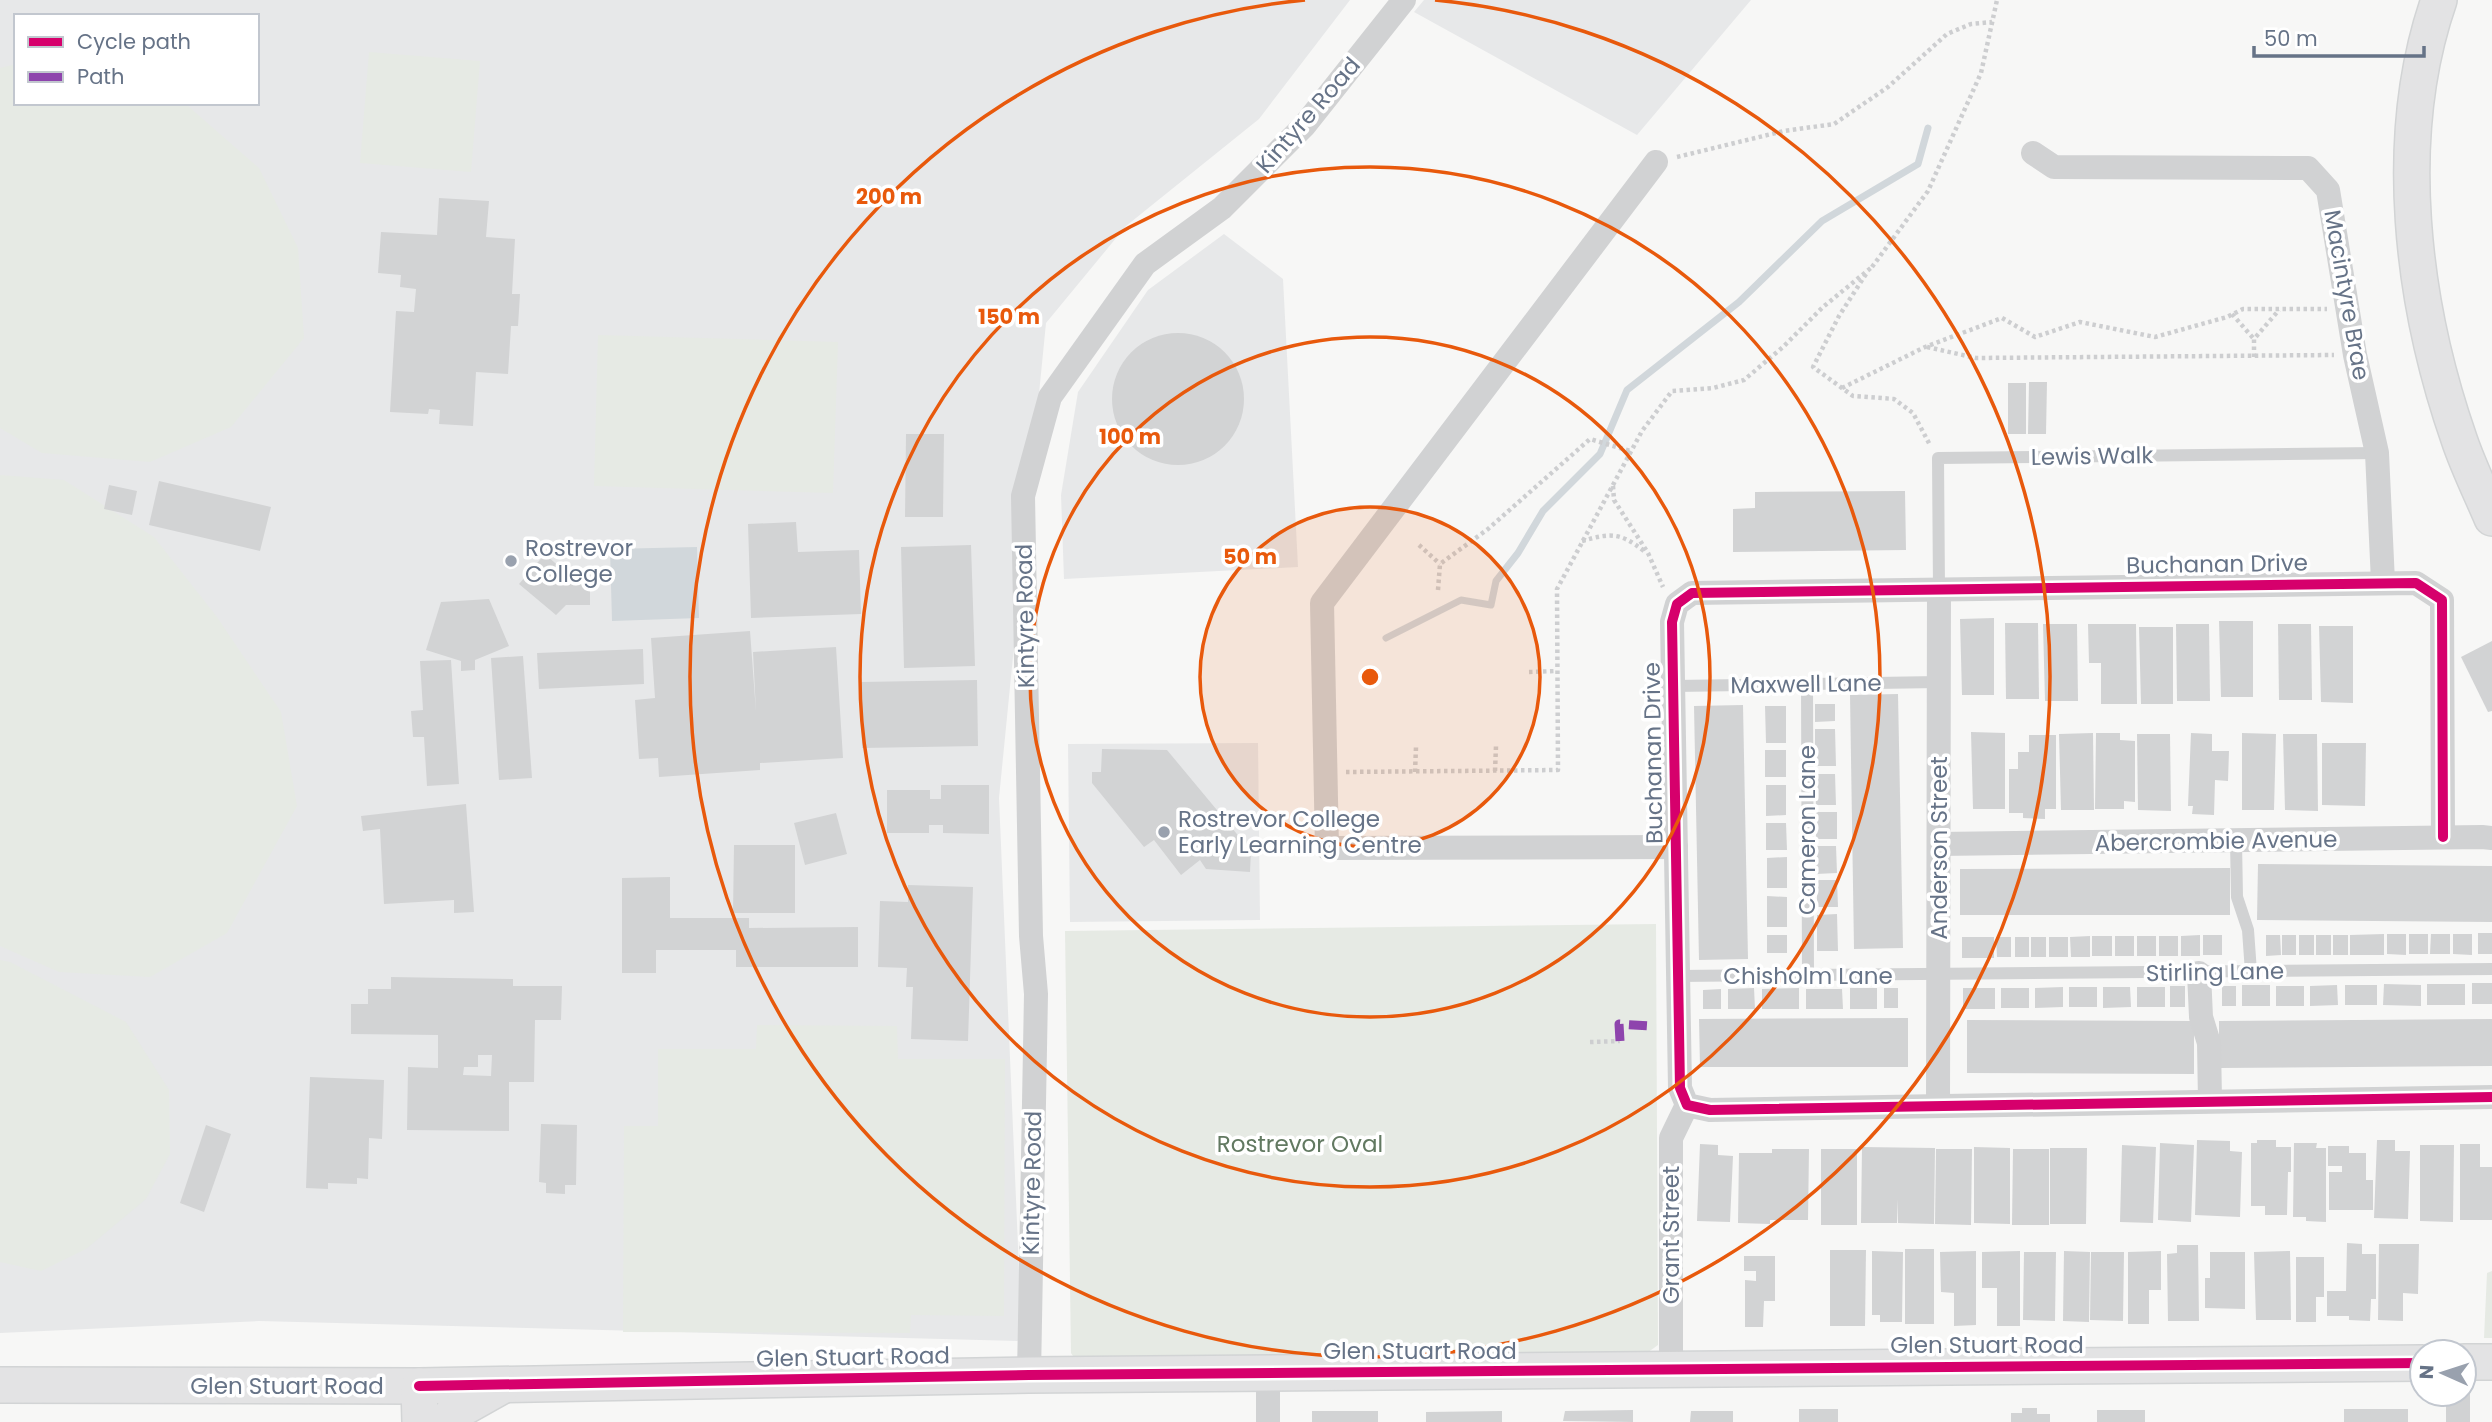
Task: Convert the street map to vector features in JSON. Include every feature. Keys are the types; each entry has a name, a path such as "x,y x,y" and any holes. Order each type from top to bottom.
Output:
{"street":[{"name":"Kintyre Road","path":"1029,1375 1036,994 1031,936 1023,496 1026,483 1050,397 1145,264 1222,208 1304,126 1404,0"},
{"path":"2439,0 2420,73 2411,184 2416,259 2436,365 2460,441 2492,518"},
{"name":"Macintyre Brae","path":"2033,153 2054,167 2308,168 2328,190 2355,355 2377,453 2383,582"},
{"path":"1656,162 1322,603 1327,848 1676,847"},
{"name":"Buchanan Drive","path":"1687,1105 1680,1088 1672,621 1677,604 1692,593 2416,583 2442,600 2443,837"},
{"name":"Anderson Street","path":"1938,1106 1939,589"},
{"name":"Abercrombie Avenue","path":"1939,844 2492,838"},
{"path":"2199,973 2201,1017 2209,1043 2210,1101"},
{"path":"1687,1105 1710,1110 2492,1097"},
{"name":"Grant Street","path":"1671,1369 1671,1138 1687,1105"},
{"name":"Glen Stuart Road","path":"0,1385 419,1386 1029,1375 2408,1363"},
{"path":"1268,1373 1268,1422"},
{"path":"447,1422 452,1414 505,1384"},
{"path":"419,1386 420,1422"}],"lane":[{"name":"Lewis Walk","path":"1938,458 2377,453"},
{"path":"1938,458 1939,589"},
{"name":"Maxwell Lane","path":"1674,686 1939,682"},
{"name":"Cameron Lane","path":"1807,684 1808,976"},
{"path":"2236,841 2238,897 2248,930 2251,972"},
{"name":"Stirling Lane","path":"1938,975 2492,969"},
{"name":"Chisholm Lane","path":"1678,976 1938,975"}],"path":[{"path":"1938,458 1913,413 1894,399 1853,396 1813,367 1839,316 1928,191 1981,73 1997,0"},
{"path":"1656,162 1784,131 1834,124 1888,87 1947,34 1971,24 1992,22"},
{"path":"1336,772 1558,770 1557,589 1642,430 1672,391 1713,388 1744,380 1783,347 1823,307 1872,267"},
{"path":"1842,388 1925,347 2002,318 2035,337 2080,322 2155,337 2243,309 2348,309"},
{"path":"2254,356 2254,340 2280,309"},
{"path":"2232,314 2254,340"},
{"path":"1925,347 1976,358 2355,355"},
{"path":"1438,590 1440,564 1488,528 1590,439 1630,451"},
{"path":"1613,484 1614,500 1648,553 1663,586 1677,604"},
{"path":"1582,541 1609,533 1630,540 1648,553"},
{"path":"1419,545 1440,564"},
{"path":"1529,672 1557,671"},
{"path":"1496,746 1496,771"},
{"path":"1415,772 1416,747"},
{"path":"1590,1042 1620,1041"}],"shaded area":[{"name":"Rostrevor College","path":"0,0 1350,0 1259,119 1126,226 1046,323 999,798 1022,1341 259,1321 0,1333"},
{"path":"1424,0 1751,0 1637,135 1414,12"},
{"path":"1224,234 1283,279 1298,567 1064,579 1061,495 1078,392 1148,290"},
{"path":"697,547 699,618 612,621 610,549"},
{"name":"Rostrevor College Early Learning Centre","path":"1258,743 1260,920 1070,922 1068,744"}],"green space":[{"path":"369,52 480,61 471,172 360,163"},
{"path":"14,64 14,105 188,106 259,168 298,248 304,338 231,427 150,462 42,453 0,428 0,68"},
{"path":"598,335 838,342 833,493 594,486"},
{"path":"0,475 64,480 154,537 217,617 281,712 297,806 227,933 150,977 59,972 0,946"},
{"name":"Rostrevor Oval","path":"1656,924 1658,1345 1640,1358 1077,1362 1071,1353 1065,931"},
{"path":"0,960 10,962 126,1022 169,1090 170,1154 146,1199 86,1249 41,1271 0,1262"},
{"path":"757,1025 897,1026 898,1059 1005,1059 1004,1316 911,1315 910,1333 623,1332 624,1126 658,1126 658,1049 756,1049"},
{"path":"2492,1271 2492,1338 2484,1338 2487,1273"}],"building":[{"path":"439,198 489,201 486,237 515,239 512,294 520,294 518,326 511,326 508,374 476,372 473,426 439,424 440,410 429,409 428,414 390,412 396,311 414,312 416,289 400,287 401,275 378,273 381,232 437,235"},
{"path":"1178,333 1203,338 1225,352 1239,374 1244,399 1239,424 1225,446 1203,460 1178,465 1153,460 1131,446 1117,424 1112,399 1117,374 1131,352 1153,338"},
{"path":"2029,382 2047,382 2046,434 2028,434"},
{"path":"2008,383 2026,383 2026,434 2008,434"},
{"path":"906,434 944,434 943,517 905,517"},
{"path":"159,481 271,507 260,551 149,525"},
{"path":"109,485 137,491 132,515 104,509"},
{"path":"1905,491 1906,550 1733,552 1733,509 1755,508 1755,492"},
{"path":"796,522 798,552 859,550 861,614 751,618 748,524"},
{"path":"971,545 975,666 904,668 901,547"},
{"path":"545,554 573,579 590,579 590,605 566,605 556,615 519,584"},
{"path":"489,599 509,646 475,660 475,670 461,671 461,661 426,650 441,602"},
{"path":"1994,618 1994,695 1962,695 1960,619"},
{"path":"2219,621 2253,621 2253,697 2221,697"},
{"path":"2005,623 2038,623 2039,699 2006,699"},
{"path":"2043,624 2077,624 2078,701 2045,701"},
{"path":"2088,624 2136,624 2137,704 2101,704 2101,663 2089,663"},
{"path":"2176,624 2209,624 2210,701 2177,701"},
{"path":"2278,624 2311,624 2312,700 2279,700"},
{"path":"2319,626 2353,626 2353,703 2321,702"},
{"path":"2139,627 2173,627 2173,704 2141,704"},
{"path":"750,631 756,712 753,652 836,647 843,758 760,763 760,770 659,777 658,758 639,759 635,700 655,698 651,638"},
{"path":"2492,641 2492,711 2488,712 2461,657"},
{"path":"643,649 644,684 539,689 537,653"},
{"path":"523,656 532,778 499,780 491,658"},
{"path":"451,660 459,784 427,786 424,737 413,737 411,711 423,710 420,661"},
{"path":"977,680 978,746 862,748 861,682"},
{"path":"1898,694 1903,948 1854,949 1850,695"},
{"path":"1815,704 1835,704 1835,721 1815,722"},
{"path":"1743,705 1748,959 1699,960 1694,706"},
{"path":"1765,706 1786,706 1786,743 1766,743"},
{"path":"1815,729 1835,729 1836,766 1815,766"},
{"path":"1971,732 2005,733 2005,809 1973,809"},
{"path":"2093,733 2094,810 2061,810 2059,734"},
{"path":"2096,733 2120,733 2120,740 2135,741 2135,802 2124,801 2124,809 2095,809"},
{"path":"2191,733 2212,734 2212,751 2229,751 2228,781 2215,780 2214,815 2192,814 2193,806 2188,806"},
{"path":"2242,733 2276,734 2274,810 2242,810"},
{"path":"2137,734 2170,734 2171,811 2138,810"},
{"path":"2283,734 2317,734 2318,811 2285,810"},
{"path":"2029,735 2056,735 2056,809 2045,809 2045,819 2023,818 2023,813 2009,813 2009,769 2018,769 2018,752 2029,752"},
{"path":"2322,743 2366,743 2365,806 2322,805"},
{"path":"1102,749 1167,750 1251,851 1250,872 1206,869 1200,860 1181,875 1154,840 1144,847 1092,783 1092,772 1101,772"},
{"path":"1765,750 1786,750 1786,777 1765,777"},
{"path":"1815,774 1835,774 1836,805 1816,805"},
{"path":"941,785 989,785 989,834 943,833 943,825 929,825 929,833 887,833 887,790 930,790 930,799 941,799"},
{"path":"1766,785 1786,785 1786,815 1766,816"},
{"path":"466,804 474,912 454,913 454,900 384,904 380,829 363,831 361,816"},
{"path":"1816,812 1837,812 1837,839 1816,839"},
{"path":"836,813 847,854 805,865 794,823"},
{"path":"1766,823 1786,823 1787,850 1766,850"},
{"path":"734,845 795,845 795,913 733,913"},
{"path":"1816,846 1836,846 1837,873 1816,874"},
{"path":"1787,857 1787,888 1767,888 1767,858"},
{"path":"2258,864 2492,866 2492,922 2257,920"},
{"path":"2230,868 2230,915 1960,915 1960,869"},
{"path":"670,877 670,918 749,918 749,928 858,927 858,967 736,967 736,950 656,950 656,973 622,973 622,878"},
{"path":"1817,880 1837,880 1838,907 1817,907"},
{"path":"908,885 973,887 968,1041 911,1039 913,987 906,987 907,968 878,967 880,901 908,902"},
{"path":"1767,896 1787,897 1787,927 1767,927"},
{"path":"1837,914 1838,951 1817,951 1817,915"},
{"path":"2478,933 2492,933 2492,954 2478,954"},
{"path":"2384,934 2384,955 2350,955 2350,935"},
{"path":"2387,934 2406,934 2406,955 2387,954"},
{"path":"2409,934 2428,934 2428,954 2409,954"},
{"path":"2431,934 2450,934 2450,954 2430,954"},
{"path":"2453,934 2472,934 2472,955 2453,954"},
{"path":"1767,935 1787,935 1787,953 1767,953"},
{"path":"2200,935 2200,956 2181,956 2181,936"},
{"path":"2203,935 2222,935 2222,955 2203,955"},
{"path":"2266,935 2280,935 2281,955 2266,956"},
{"path":"2282,935 2296,935 2296,955 2282,955"},
{"path":"2299,935 2314,935 2314,955 2299,955"},
{"path":"2316,935 2331,935 2331,955 2316,955"},
{"path":"2333,935 2348,935 2348,955 2333,955"},
{"path":"2090,936 2090,957 2071,957 2070,937"},
{"path":"2092,936 2112,936 2112,956 2092,956"},
{"path":"2115,936 2134,936 2134,956 2115,956"},
{"path":"2137,936 2156,936 2156,956 2137,956"},
{"path":"2159,936 2178,936 2178,956 2159,956"},
{"path":"1962,937 1994,937 1994,958 1962,958"},
{"path":"1996,937 2011,937 2011,957 1997,957"},
{"path":"2015,937 2029,937 2029,957 2015,957"},
{"path":"2031,937 2046,937 2046,957 2031,957"},
{"path":"2049,937 2068,937 2068,957 2049,957"},
{"path":"391,977 513,979 513,986 562,986 561,1020 535,1020 534,1082 509,1082 509,1131 407,1130 408,1067 438,1068 438,1035 351,1034 351,1004 368,1004 368,989 391,989","holes":["478,1055 492,1055 491,1076 463,1075 464,1067 478,1067"]},
{"path":"2472,983 2492,983 2492,1004 2472,1004"},
{"path":"2384,984 2421,985 2421,1006 2383,1005"},
{"path":"2427,984 2465,984 2465,1005 2427,1005"},
{"path":"2242,985 2270,985 2270,1006 2242,1006"},
{"path":"2337,985 2338,1005 2310,1006 2310,986"},
{"path":"2345,985 2377,985 2377,1005 2345,1005"},
{"path":"2170,986 2185,986 2185,1007 2170,1007"},
{"path":"2222,986 2236,986 2236,1006 2222,1006"},
{"path":"2276,986 2304,986 2304,1006 2276,1006"},
{"path":"2063,987 2063,1007 2035,1008 2035,988"},
{"path":"2069,987 2097,987 2097,1007 2069,1007"},
{"path":"2103,987 2130,987 2131,1007 2103,1008"},
{"path":"2137,987 2165,987 2165,1007 2137,1007"},
{"path":"1754,988 1755,1009 1728,1009 1728,989"},
{"path":"1799,988 1799,1009 1762,1009 1762,989"},
{"path":"1850,988 1877,988 1877,1009 1850,1009"},
{"path":"1884,988 1898,988 1898,1008 1884,1008"},
{"path":"1963,988 1995,988 1995,1009 1963,1009"},
{"path":"2001,988 2029,988 2029,1008 2001,1008"},
{"path":"1721,989 1721,1009 1703,1009 1703,990"},
{"path":"1806,989 1842,989 1843,1009 1806,1009"},
{"path":"1908,1018 1908,1067 1700,1067 1699,1019"},
{"path":"2492,1019 2492,1066 2219,1068 2219,1021"},
{"path":"1967,1020 2194,1021 2194,1074 1967,1073"},
{"path":"310,1077 384,1080 382,1139 369,1138 368,1179 357,1178 357,1184 328,1183 328,1189 306,1188"},
{"path":"541,1124 577,1125 576,1185 565,1185 565,1194 546,1193 546,1183 539,1182"},
{"path":"206,1125 231,1134 204,1212 180,1203"},
{"path":"2197,1140 2230,1141 2230,1151 2242,1152 2240,1217 2195,1215"},
{"path":"2257,1140 2276,1140 2276,1147 2291,1147 2287,1215 2265,1215 2265,1206 2251,1206 2251,1143 2257,1143"},
{"path":"2377,1140 2395,1140 2395,1151 2410,1151 2408,1219 2374,1218"},
{"path":"2160,1143 2194,1145 2191,1222 2158,1220"},
{"path":"2294,1143 2317,1143 2316,1148 2326,1148 2326,1222 2293,1217"},
{"path":"1700,1144 1718,1145 1718,1155 1733,1156 1730,1222 1697,1221"},
{"path":"2460,1144 2480,1144 2480,1167 2492,1167 2492,1220 2460,1220"},
{"path":"2122,1145 2156,1147 2153,1223 2120,1222"},
{"path":"2420,1145 2454,1145 2453,1222 2420,1221"},
{"path":"2328,1146 2349,1146 2349,1153 2366,1153 2366,1180 2373,1180 2373,1210 2329,1210 2329,1172 2342,1172 2342,1166 2328,1166"},
{"path":"1862,1147 1935,1148 1934,1224 1898,1223 1898,1199 1897,1223 1861,1223"},
{"path":"1974,1147 2010,1148 2010,1224 1974,1223"},
{"path":"2050,1148 2087,1148 2086,1224 2050,1224"},
{"path":"1772,1149 1809,1149 1808,1220 1770,1220 1770,1224 1738,1223 1739,1153 1772,1153"},
{"path":"1821,1149 1857,1149 1857,1225 1821,1225"},
{"path":"1936,1149 1972,1149 1971,1225 1935,1224"},
{"path":"2013,1149 2049,1149 2049,1225 2012,1225"},
{"path":"2347,1243 2362,1244 2362,1254 2376,1254 2376,1299 2371,1299 2370,1321 2349,1320 2349,1316 2327,1316 2327,1291 2346,1291"},
{"path":"2379,1244 2419,1244 2418,1294 2403,1293 2403,1321 2378,1320"},
{"path":"2177,1245 2198,1245 2199,1321 2168,1321 2167,1254 2177,1253"},
{"path":"1905,1249 1934,1249 1934,1324 1905,1324"},
{"path":"1830,1250 1866,1250 1865,1326 1830,1326"},
{"path":"1872,1251 1903,1252 1902,1322 1880,1322 1880,1315 1872,1315"},
{"path":"1976,1251 1976,1325 1954,1326 1954,1293 1941,1292 1940,1252"},
{"path":"2020,1251 2020,1326 1997,1326 1997,1288 1982,1288 1982,1252"},
{"path":"2064,1251 2090,1252 2089,1322 2063,1321"},
{"path":"2161,1251 2161,1290 2149,1290 2149,1324 2128,1324 2128,1252"},
{"path":"2290,1251 2291,1320 2256,1320 2254,1252"},
{"path":"2024,1252 2056,1252 2055,1321 2023,1320"},
{"path":"2091,1252 2124,1252 2123,1321 2090,1320"},
{"path":"2210,1252 2245,1252 2245,1309 2205,1308 2205,1278 2210,1278"},
{"path":"1744,1256 1775,1256 1775,1301 1764,1301 1763,1327 1745,1327 1745,1280 1756,1281 1756,1271 1744,1271"},
{"path":"2296,1257 2324,1257 2324,1297 2316,1297 2316,1322 2296,1322"},
{"path":"2022,1408 2037,1408 2037,1414 2050,1414 2050,1422 2011,1422 2011,1413 2022,1413"},
{"path":"1799,1409 1838,1409 1838,1422 1799,1422"},
{"path":"2344,1409 2408,1409 2408,1422 2344,1422"},
{"path":"1633,1410 1633,1422 1563,1421 1565,1411"},
{"path":"2097,1410 2145,1410 2145,1422 2097,1422"},
{"path":"1312,1411 1378,1411 1378,1422 1312,1422"},
{"path":"1502,1411 1502,1422 1426,1422 1426,1412"},
{"path":"1691,1411 1733,1411 1733,1422 1690,1422"}],"waterway":[{"path":"1386,638 1461,600 1491,605 1496,581 1518,553 1543,511 1600,454 1627,390 1739,302 1822,221 1918,164 1928,128"}],"marked path":[{"path":"1620,1041 1619,1024 1649,1026"}],"cycle path":[{"path":"2443,837 2442,600 2416,583 1692,593 1677,604 1672,622 1680,1088 1687,1105 1710,1110 2492,1097"},
{"path":"419,1386 1029,1375 2408,1363"}],"place":[{"name":"Rostrevor College","path":"511,561"},
{"name":"Rostrevor College Early Learning Centre","path":"1164,832"}]}
